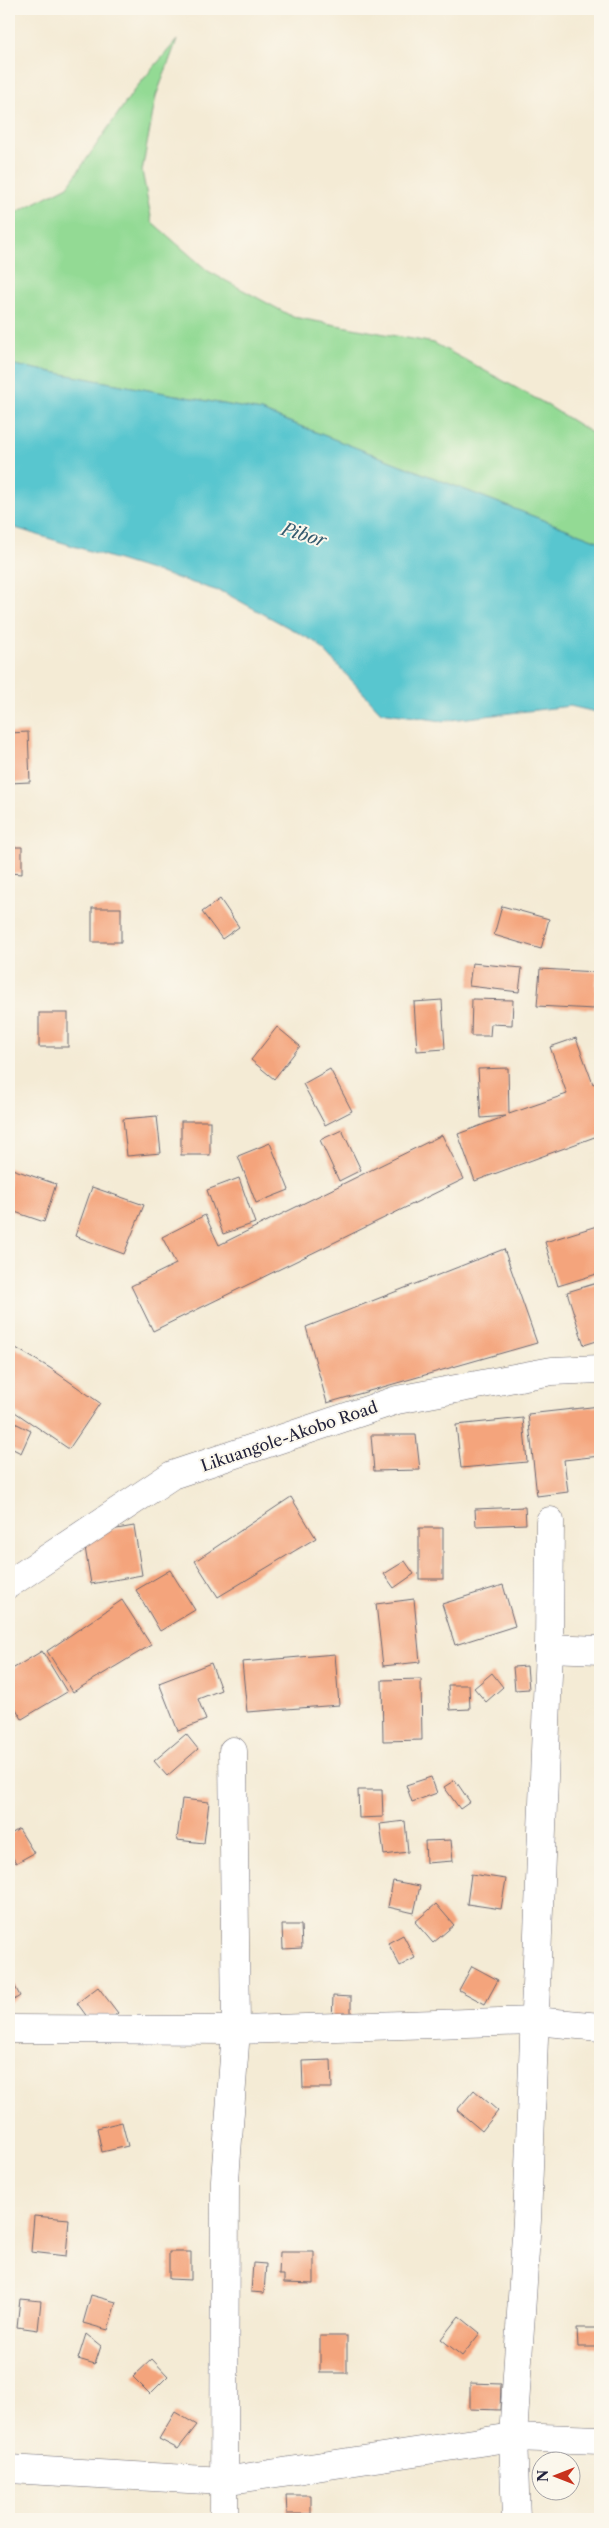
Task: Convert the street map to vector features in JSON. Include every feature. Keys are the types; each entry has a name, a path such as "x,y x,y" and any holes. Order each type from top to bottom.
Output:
{"street":[{"name":"Likuangole-Akobo Road","path":"9,1584 172,1475 397,1400 552,1371 600,1369"},
{"path":"516,2519 513,2437 527,2220 549,1648 550,1521"},
{"path":"549,1648 600,1650"},
{"path":"224,2519 225,2180 236,2030 233,1751"},
{"path":"9,2029 236,2030 535,2021 600,2027"},
{"path":"9,2469 224,2481 513,2437 600,2440"}],"green space":[{"path":"177,40 156,96 142,171 152,222 208,271 293,317 434,343 542,402 600,438 600,542 261,411 9,364 9,213 13,214 68,186 135,89"}],"water":[{"name":"Pibor","path":"9,364 261,411 600,542 600,713 570,706 442,721 381,712 317,643 225,593 9,526"}],"building":[{"path":"28,732 30,782 9,783 9,733"},
{"path":"9,847 22,847 22,874 9,873"},
{"path":"220,899 239,927 222,939 202,912"},
{"path":"502,906 549,919 541,949 494,935"},
{"path":"92,908 121,908 121,942 92,942"},
{"path":"472,963 522,968 519,992 469,986"},
{"path":"540,969 597,972 594,1009 537,1006"},
{"path":"472,999 513,1000 512,1025 491,1024 490,1036 471,1036"},
{"path":"442,1000 445,1049 417,1051 414,1002"},
{"path":"39,1013 68,1013 68,1047 39,1047"},
{"path":"277,1027 300,1046 274,1079 251,1060"},
{"path":"576,1038 593,1084 600,1081 600,1135 475,1181 458,1134 506,1116 481,1118 478,1069 508,1068 509,1114 567,1094 550,1047"},
{"path":"330,1069 352,1111 325,1125 303,1084"},
{"path":"157,1116 161,1153 127,1156 123,1119"},
{"path":"181,1121 210,1121 210,1155 181,1155"},
{"path":"342,1130 361,1170 339,1181 320,1140"},
{"path":"442,1135 464,1179 153,1331 131,1286 176,1264 162,1237 205,1215 219,1245"},
{"path":"270,1143 289,1190 256,1203 238,1156"},
{"path":"9,1168 56,1184 44,1222 9,1210"},
{"path":"239,1178 255,1223 223,1234 207,1190"},
{"path":"92,1187 144,1205 124,1254 75,1236"},
{"path":"600,1225 600,1273 558,1286 545,1242"},
{"path":"504,1249 537,1343 327,1403 306,1327"},
{"path":"597,1283 600,1292 600,1340 584,1345 567,1292"},
{"path":"9,1344 50,1368 100,1403 69,1449 9,1408"},
{"path":"600,1406 600,1456 564,1460 568,1492 537,1496 528,1414"},
{"path":"523,1418 527,1462 461,1468 456,1425"},
{"path":"9,1420 31,1431 21,1453 9,1447"},
{"path":"371,1435 416,1435 420,1470 374,1471"},
{"path":"291,1497 316,1538 218,1597 195,1561"},
{"path":"525,1507 526,1524 476,1526 475,1509"},
{"path":"134,1526 142,1575 91,1584 83,1535"},
{"path":"419,1528 443,1528 443,1579 419,1579"},
{"path":"405,1561 414,1574 394,1588 384,1574"},
{"path":"170,1570 195,1610 160,1631 136,1590"},
{"path":"503,1585 515,1626 455,1645 442,1604"},
{"path":"414,1599 420,1662 383,1666 376,1604"},
{"path":"122,1600 151,1645 73,1692 47,1651"},
{"path":"42,1651 67,1692 22,1719 9,1697 9,1671"},
{"path":"335,1654 339,1705 247,1712 242,1662"},
{"path":"211,1663 221,1690 198,1699 206,1720 178,1731 159,1683"},
{"path":"527,1666 529,1689 515,1690 513,1667"},
{"path":"492,1673 503,1687 486,1702 474,1688"},
{"path":"421,1679 422,1740 383,1741 382,1680"},
{"path":"448,1685 469,1685 470,1709 450,1710"},
{"path":"186,1734 198,1749 167,1776 154,1761"},
{"path":"431,1777 437,1793 412,1802 406,1785"},
{"path":"455,1780 470,1802 460,1809 444,1787"},
{"path":"358,1790 382,1790 383,1817 359,1818"},
{"path":"182,1799 209,1802 204,1843 177,1840"},
{"path":"405,1821 408,1852 384,1855 380,1824"},
{"path":"19,1829 34,1853 16,1863 9,1851 9,1835"},
{"path":"451,1840 453,1861 426,1863 425,1841"},
{"path":"471,1874 506,1879 501,1909 467,1904"},
{"path":"393,1881 420,1886 414,1913 388,1907"},
{"path":"436,1904 454,1925 433,1943 415,1922"},
{"path":"282,1925 301,1925 302,1948 283,1949"},
{"path":"403,1935 415,1958 400,1966 388,1943"},
{"path":"472,1966 498,1980 485,2004 459,1990"},
{"path":"9,1975 20,1996 9,2003"},
{"path":"98,1987 118,2013 96,2029 77,2003"},
{"path":"333,1996 351,1997 351,2022 332,2022"},
{"path":"331,2060 332,2088 303,2088 302,2061"},
{"path":"474,2090 498,2111 482,2131 457,2110"},
{"path":"122,2122 128,2146 102,2152 97,2128"},
{"path":"9,2195 12,2195 11,2217 9,2217"},
{"path":"34,2216 69,2219 66,2256 31,2252"},
{"path":"169,2252 191,2252 191,2280 169,2279"},
{"path":"280,2252 314,2252 314,2284 284,2283 284,2275 279,2275"},
{"path":"253,2263 266,2264 264,2293 251,2292"},
{"path":"91,2295 116,2302 108,2330 83,2323"},
{"path":"20,2299 41,2301 38,2330 17,2327"},
{"path":"459,2316 480,2333 462,2356 441,2339"},
{"path":"577,2328 600,2328 600,2347 578,2347"},
{"path":"86,2334 101,2346 95,2364 78,2359"},
{"path":"320,2336 347,2336 347,2373 320,2373"},
{"path":"152,2359 168,2376 150,2394 133,2377"},
{"path":"470,2383 501,2384 500,2410 470,2409"},
{"path":"175,2412 197,2425 178,2449 159,2439"},
{"path":"286,2495 311,2495 311,2514 287,2514"}]}
